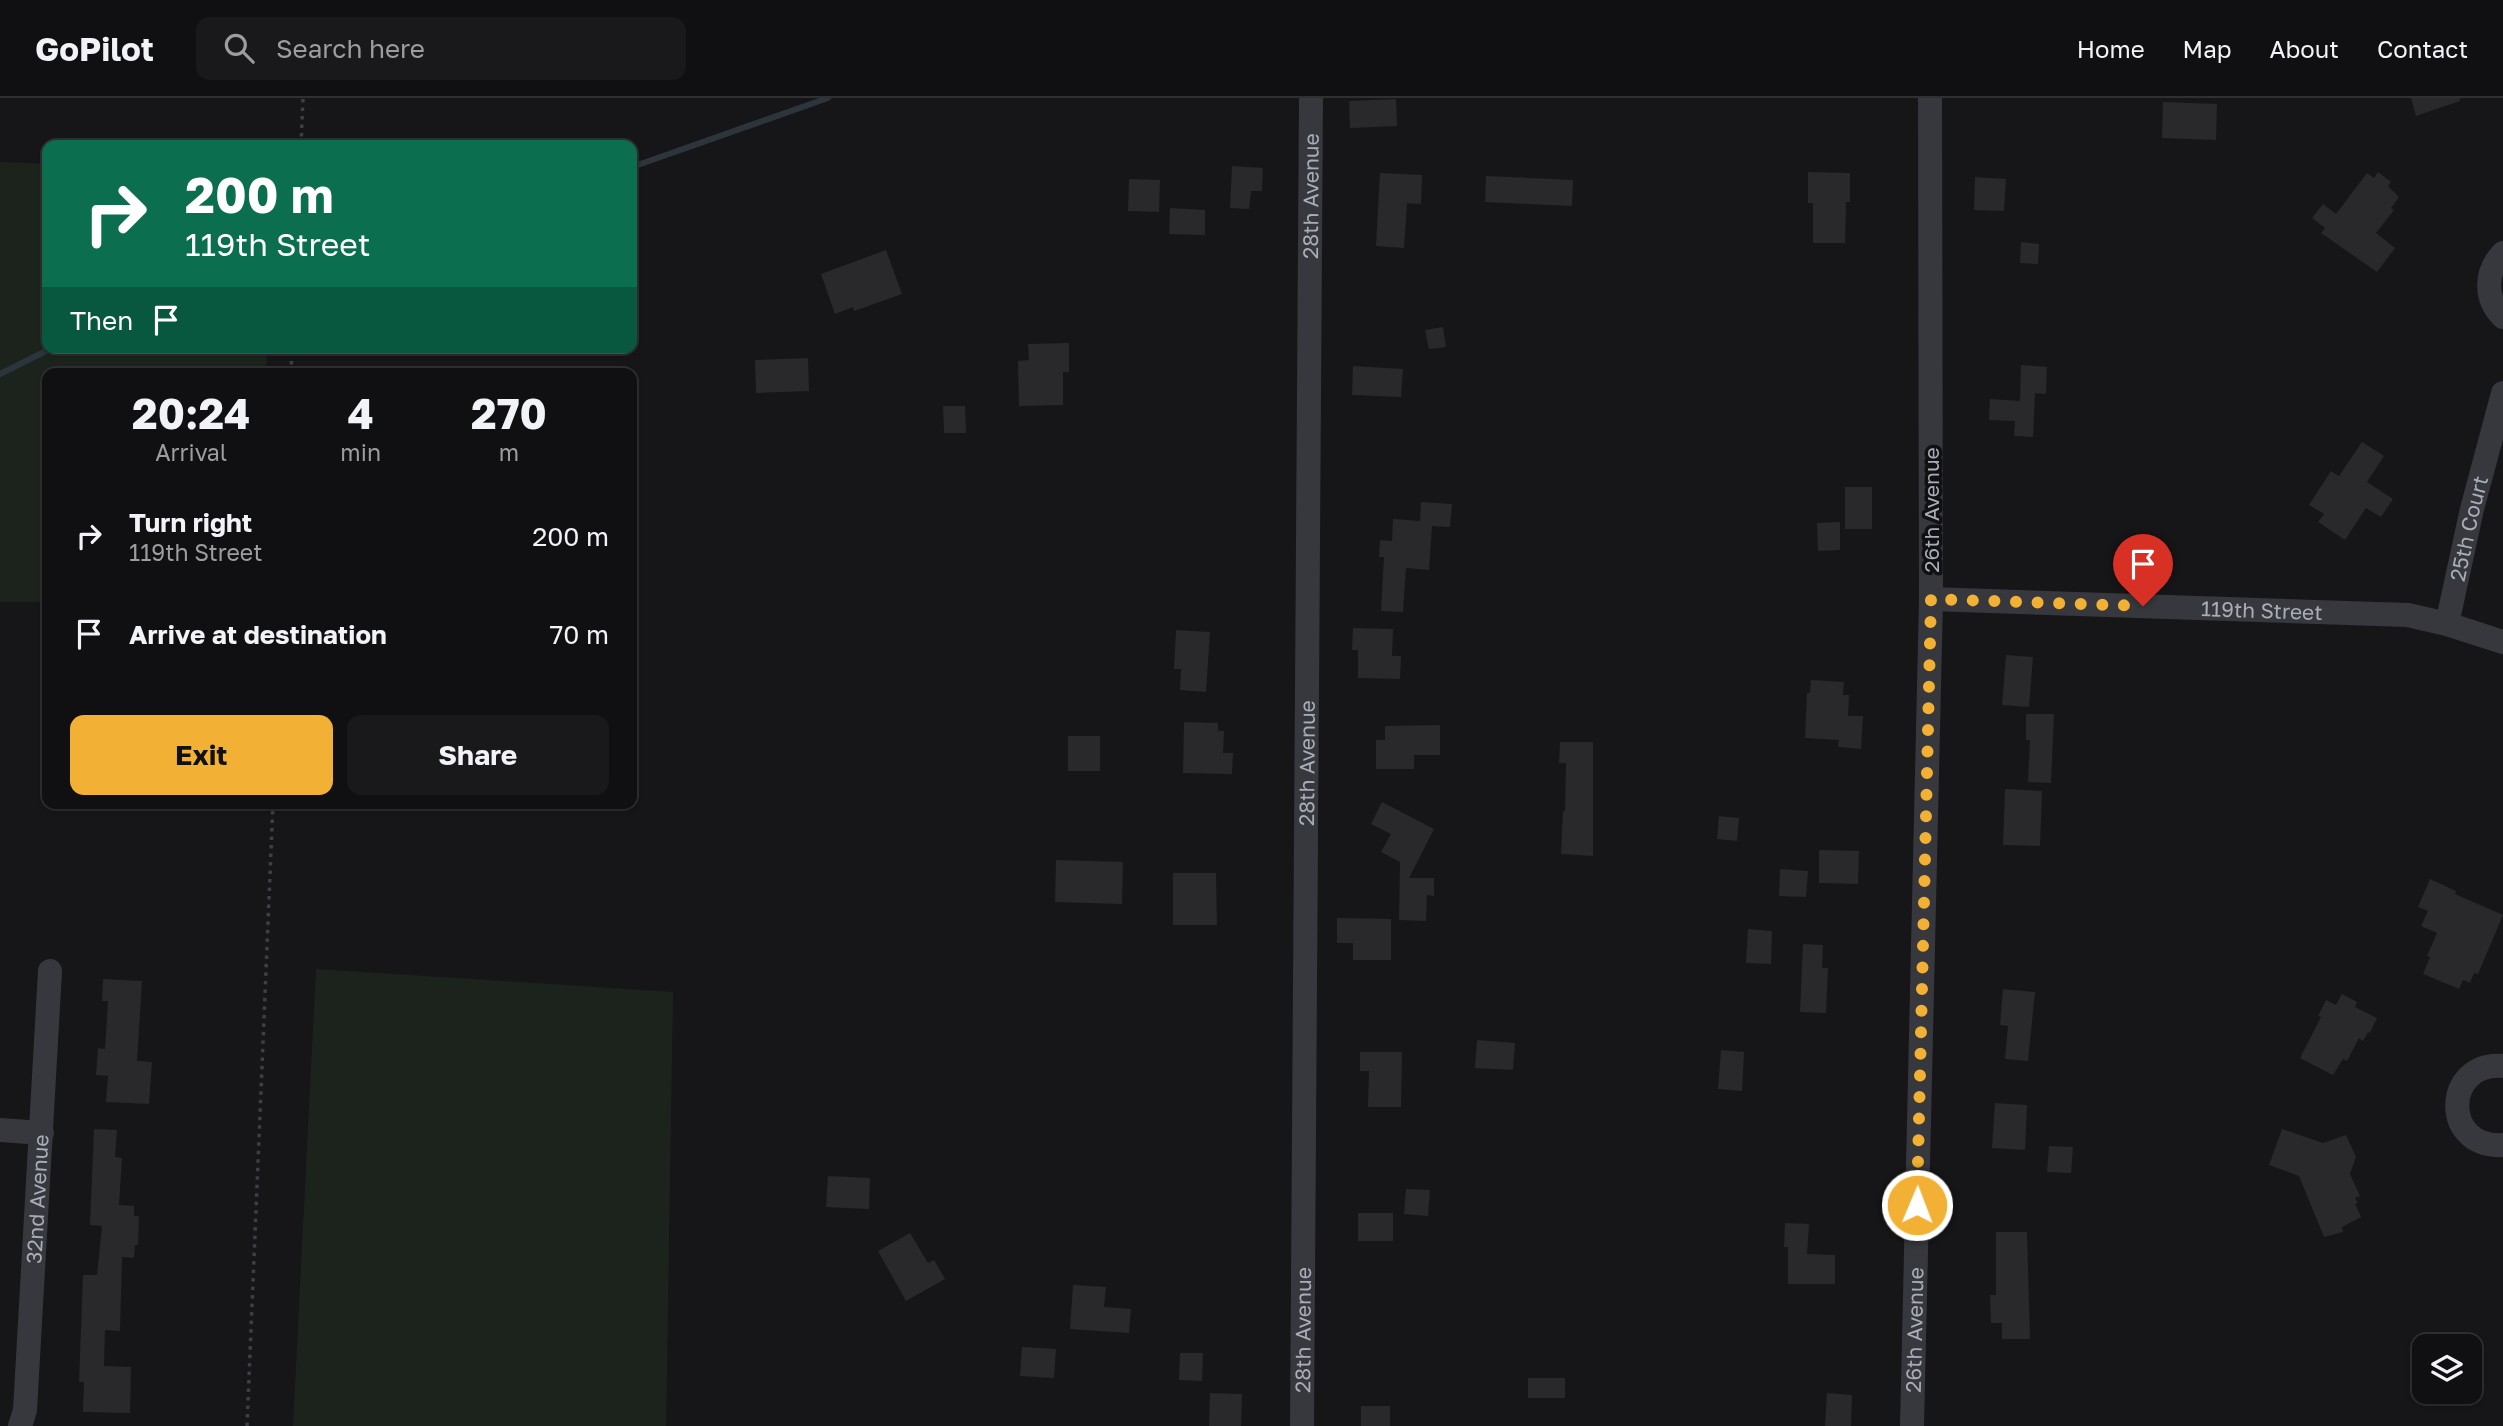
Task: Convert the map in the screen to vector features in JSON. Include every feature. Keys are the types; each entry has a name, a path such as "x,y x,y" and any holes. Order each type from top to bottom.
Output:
{"street":[{"name":"28th Avenue","path":"1302,1426 1311,98"},
{"name":"26th Avenue","path":"1912,1426 1931,599 1930,98"},
{"path":"2503,253 2493,267 2489,281 2490,296 2496,310 2503,317"},
{"name":"25th Court","path":"2447,624 2472,509 2503,393"},
{"name":"119th Street","path":"1931,599 2408,615 2503,642"},
{"name":"32nd Avenue","path":"20,1426 25,1410 50,971"},
{"path":"2503,1066 2481,1069 2469,1076 2461,1086 2457,1099 2461,1125 2469,1135 2481,1143 2503,1145"},
{"path":"0,1130 42,1133"}],"path":[{"path":"300,140 303,98"},
{"path":"247,1426 273,809"}],"shaded area":[{"path":"0,162 42,164 42,354 267,354 266,368 42,368 42,602 0,602"},
{"path":"316,969 673,992 666,1426 293,1426"}],"building":[{"path":"2411,98 2460,98 2460,101 2416,116"},
{"path":"1396,99 1397,126 1350,128 1349,101"},
{"path":"2163,102 2217,104 2216,140 2162,138"},
{"path":"1232,166 1263,168 1262,191 1251,191 1249,209 1230,208"},
{"path":"1808,172 1850,173 1845,243 1813,243 1813,203 1808,203"},
{"path":"2378,172 2391,182 2388,186 2399,197 2391,208 2394,210 2376,233 2395,248 2377,272 2321,233 2325,228 2312,218 2323,204 2336,214 2367,173 2374,178"},
{"path":"1380,173 1422,175 1421,204 1407,203 1404,248 1376,246"},
{"path":"1486,176 1573,180 1572,206 1485,202"},
{"path":"1975,177 2006,179 2004,211 1974,210"},
{"path":"1129,179 1160,180 1159,212 1128,211"},
{"path":"1170,208 1205,210 1205,235 1169,234"},
{"path":"2021,242 2039,244 2038,264 2020,263"},
{"path":"886,250 902,294 854,311 853,307 835,314 821,274"},
{"path":"1443,327 1446,347 1429,349 1425,330"},
{"path":"1069,343 1069,372 1063,372 1063,405 1019,406 1018,361 1029,360 1028,344"},
{"path":"808,358 809,391 756,393 755,360"},
{"path":"2021,365 2047,367 2046,394 2035,393 2033,437 2014,436 2015,421 1989,420 1990,399 2020,401"},
{"path":"1353,366 1403,369 1401,397 1352,395"},
{"path":"943,406 965,406 966,433 944,433"},
{"path":"2362,442 2384,456 2367,482 2393,499 2381,517 2366,508 2345,540 2318,522 2324,514 2309,505 2331,471 2339,476"},
{"path":"1845,487 1872,487 1872,529 1845,529"},
{"path":"1421,502 1452,504 1450,527 1432,526 1429,570 1406,568 1403,612 1381,611 1384,557 1379,557 1380,540 1392,541 1393,519 1420,521"},
{"path":"1840,522 1840,550 1818,551 1817,523"},
{"path":"1353,628 1393,629 1392,656 1401,656 1400,679 1358,678 1358,650 1352,650"},
{"path":"1176,630 1210,632 1206,692 1180,690 1181,669 1174,669"},
{"path":"2006,655 2033,657 2029,707 2002,705"},
{"path":"1811,680 1844,682 1843,695 1849,695 1848,716 1863,716 1861,749 1838,747 1839,740 1805,738 1807,693 1810,693"},
{"path":"2026,714 2054,714 2051,783 2028,782 2030,740 2026,740"},
{"path":"1184,722 1218,723 1218,731 1224,731 1223,753 1233,753 1232,774 1183,773"},
{"path":"1440,725 1440,755 1414,755 1414,769 1376,769 1376,740 1385,740 1385,726"},
{"path":"1068,736 1100,736 1100,771 1068,771"},
{"path":"1560,742 1593,742 1593,856 1561,854 1566,763 1559,763"},
{"path":"2005,789 2042,791 2040,846 2003,845"},
{"path":"1382,802 1434,829 1409,878 1434,878 1434,896 1427,895 1426,921 1399,920 1400,862 1381,852 1391,834 1371,824"},
{"path":"1719,816 1739,818 1737,841 1717,839"},
{"path":"1819,850 1859,851 1858,884 1819,883"},
{"path":"1056,860 1123,862 1122,904 1055,902"},
{"path":"1780,869 1808,871 1806,897 1779,896"},
{"path":"1173,873 1216,873 1217,925 1173,925"},
{"path":"2430,879 2456,891 2455,894 2503,915 2478,974 2474,973 2470,983 2463,980 2459,989 2423,974 2437,933 2421,926 2428,911 2418,907"},
{"path":"1337,918 1391,919 1391,960 1353,960 1353,943 1337,943"},
{"path":"1748,929 1772,931 1771,964 1746,963"},
{"path":"1803,944 1823,945 1822,968 1828,968 1826,1013 1800,1012"},
{"path":"103,979 142,981 137,1061 152,1062 149,1104 106,1102 108,1076 96,1075 98,1048 105,1049 108,1001 102,1001"},
{"path":"2003,989 2035,992 2028,1061 2005,1059 2008,1026 2000,1025"},
{"path":"2342,994 2357,1002 2355,1007 2377,1018 2370,1033 2368,1032 2363,1041 2359,1038 2347,1061 2343,1059 2333,1075 2300,1058 2321,1017 2318,1016 2326,1000 2336,1005"},
{"path":"1477,1040 1515,1043 1513,1070 1475,1068"},
{"path":"1721,1050 1744,1052 1742,1091 1718,1089"},
{"path":"1360,1052 1402,1052 1401,1107 1368,1107 1369,1071 1360,1071"},
{"path":"1995,1103 2027,1105 2025,1150 1992,1148"},
{"path":"94,1129 117,1130 115,1157 122,1158 119,1205 134,1206 134,1216 139,1216 138,1245 135,1245 134,1258 122,1257 120,1331 105,1330 104,1366 131,1367 130,1413 83,1412 84,1382 79,1382 83,1275 97,1275 102,1226 90,1225"},
{"path":"2282,1129 2323,1143 2346,1135 2356,1157 2350,1174 2360,1196 2355,1198 2358,1203 2355,1204 2361,1217 2342,1227 2343,1232 2324,1237 2299,1176 2269,1165"},
{"path":"2049,1146 2073,1147 2071,1173 2047,1172"},
{"path":"828,1176 870,1178 869,1209 826,1207"},
{"path":"1406,1189 1430,1190 1428,1216 1404,1214"},
{"path":"1358,1213 1393,1213 1393,1241 1358,1241"},
{"path":"1785,1223 1809,1224 1807,1254 1835,1255 1835,1284 1788,1284 1788,1247 1784,1247"},
{"path":"1996,1232 2027,1232 2030,1339 2002,1339 2002,1323 1991,1323 1990,1295 1996,1295"},
{"path":"910,1233 928,1263 934,1260 945,1279 906,1301 878,1251"},
{"path":"1073,1285 1106,1287 1104,1307 1131,1309 1129,1333 1070,1329"},
{"path":"1022,1347 1056,1349 1054,1378 1020,1376"},
{"path":"1180,1353 1203,1353 1202,1381 1179,1380"},
{"path":"1528,1378 1565,1378 1565,1398 1528,1398"},
{"path":"1210,1393 1242,1394 1241,1426 1209,1426"},
{"path":"1827,1393 1852,1395 1851,1426 1825,1426"},
{"path":"1361,1406 1390,1406 1390,1426 1361,1426"}],"waterway":[{"path":"637,165 828,98"},
{"path":"0,374 42,353"}],"route":[{"path":"1917,1205 1931,599 2143,606"}]}
